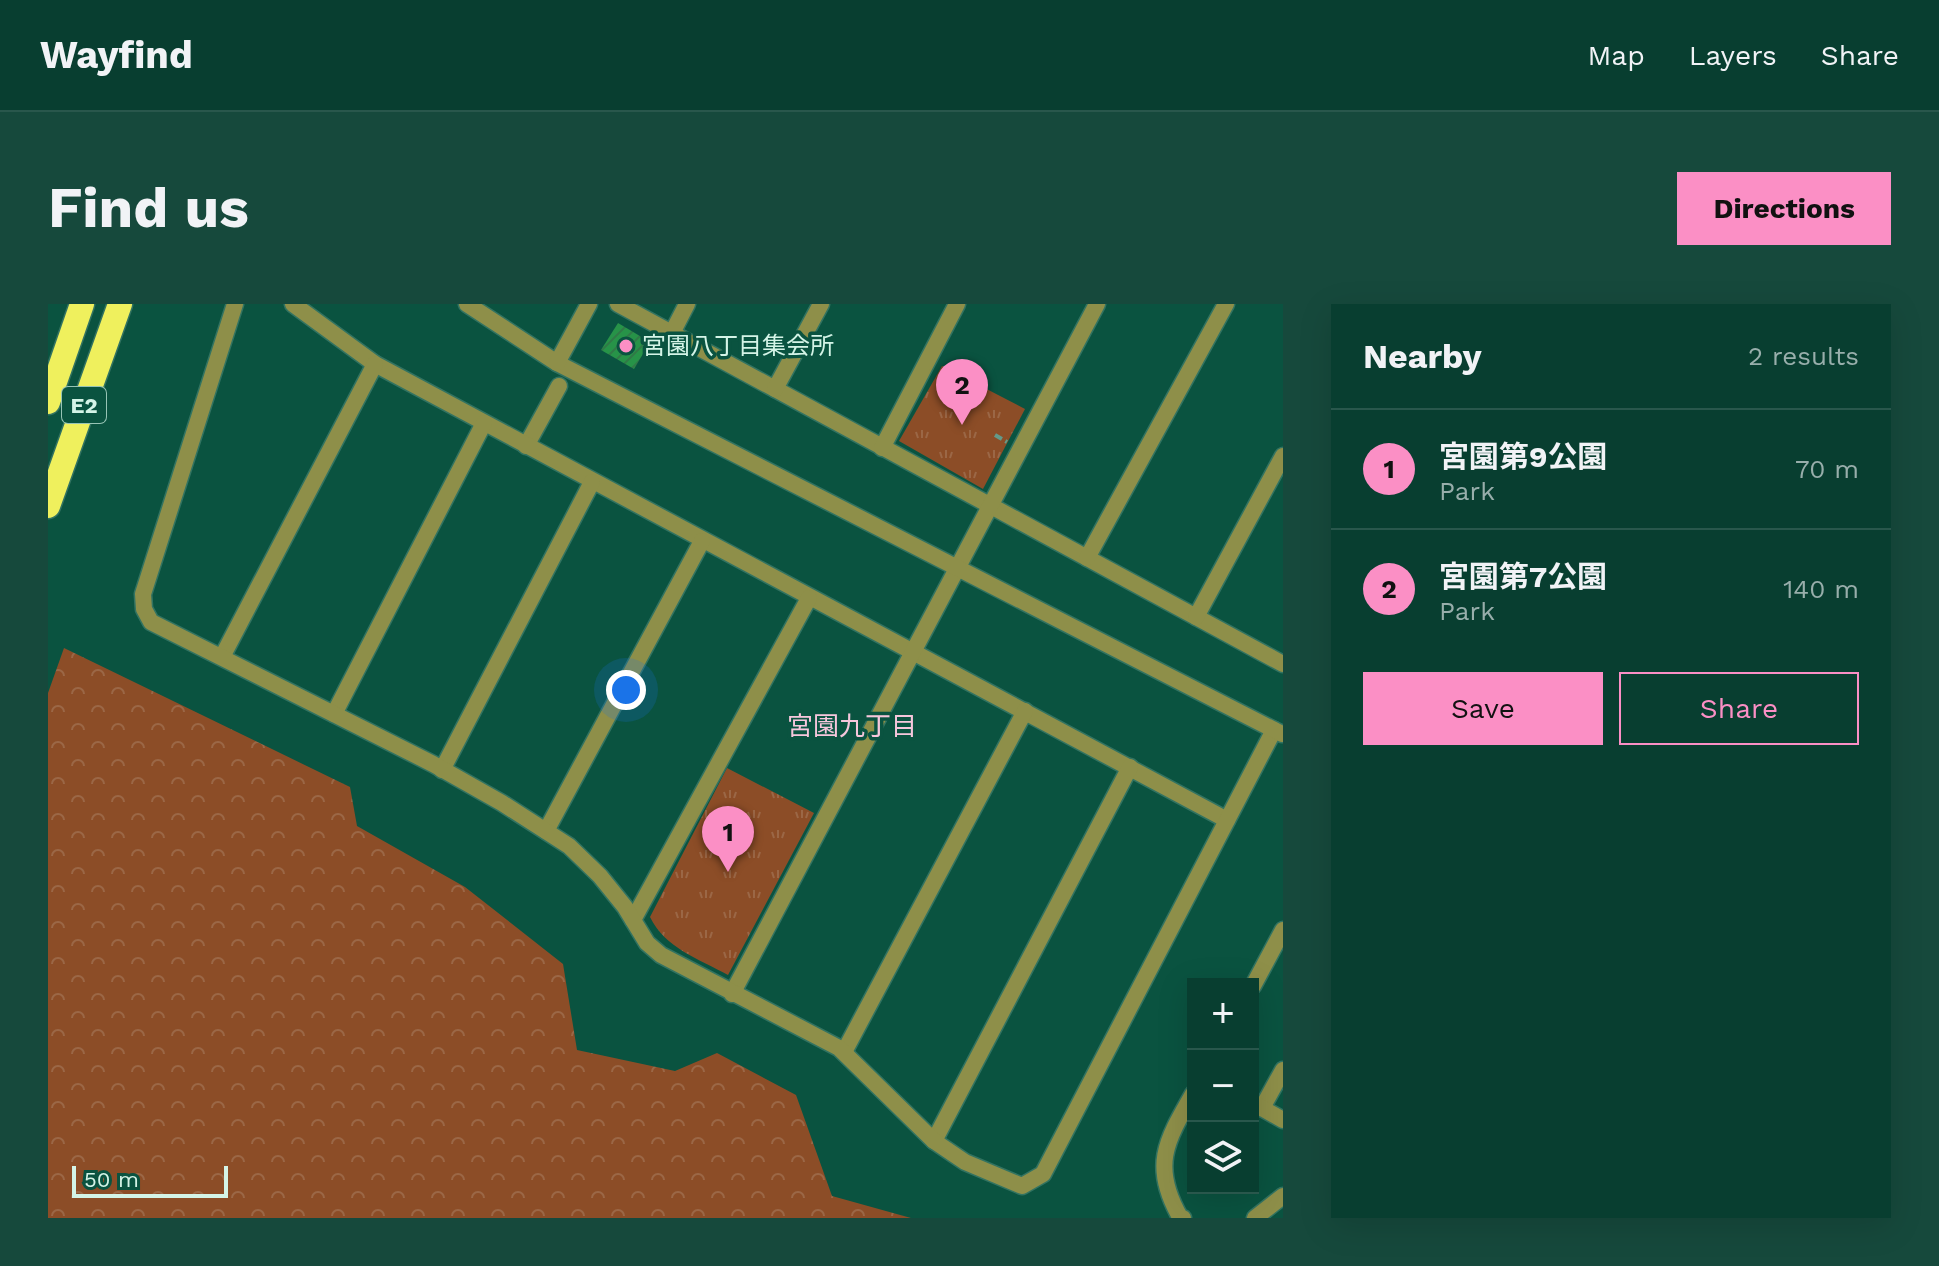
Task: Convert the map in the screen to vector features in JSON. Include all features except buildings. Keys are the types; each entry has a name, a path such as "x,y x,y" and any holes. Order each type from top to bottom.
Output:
{"highway":[{"name":"E2","path":"48,402 82,304"},
{"name":"E2","path":"48,506 120,304"}],"street":[{"path":"235,304 143,594 144,609 151,622 442,770 569,846 600,876 647,943 661,955 844,1052 934,1141 965,1162 1022,1186 1043,1174 1227,820 1278,732 557,363 467,304"},
{"path":"293,304 375,364 1227,820"},
{"path":"557,363 589,304"},
{"path":"618,304 1283,664"},
{"path":"671,335 687,304"},
{"path":"775,389 821,304"},
{"path":"882,448 957,304"},
{"path":"732,994 1097,304"},
{"path":"1087,558 1226,304"},
{"path":"222,657 375,364"},
{"path":"526,446 559,386"},
{"path":"334,714 484,423"},
{"path":"1196,617 1283,456"},
{"path":"442,770 592,482"},
{"path":"546,831 702,541"},
{"path":"633,920 809,598"},
{"path":"844,1052 1025,711"},
{"path":"934,1141 1130,767"},
{"path":"1257,978 1283,930"},
{"path":"1259,1105 1283,1070"},
{"path":"1183,1218 1169,1198 1163,1178 1164,1155 1187,1105"},
{"path":"1259,1107 1283,1120"},
{"path":"1255,1218 1283,1196"}],"green space":[{"path":"942,366 1025,409 983,489 899,441"},
{"path":"64,648 350,787 357,826 465,887 563,964 577,1050 675,1071 717,1053 796,1095 832,1196 911,1218 48,1218 48,693"},
{"path":"727,768 814,813 728,975 674,945 656,928 650,917"}],"place":[{"name":"宮園八丁目集会所","path":"626,346"},
{"name":"宮園第7公園","path":"962,425"},
{"name":"宮園第9公園","path":"728,872"}],"district":[{"name":"宮園九丁目","path":"852,726"}]}
